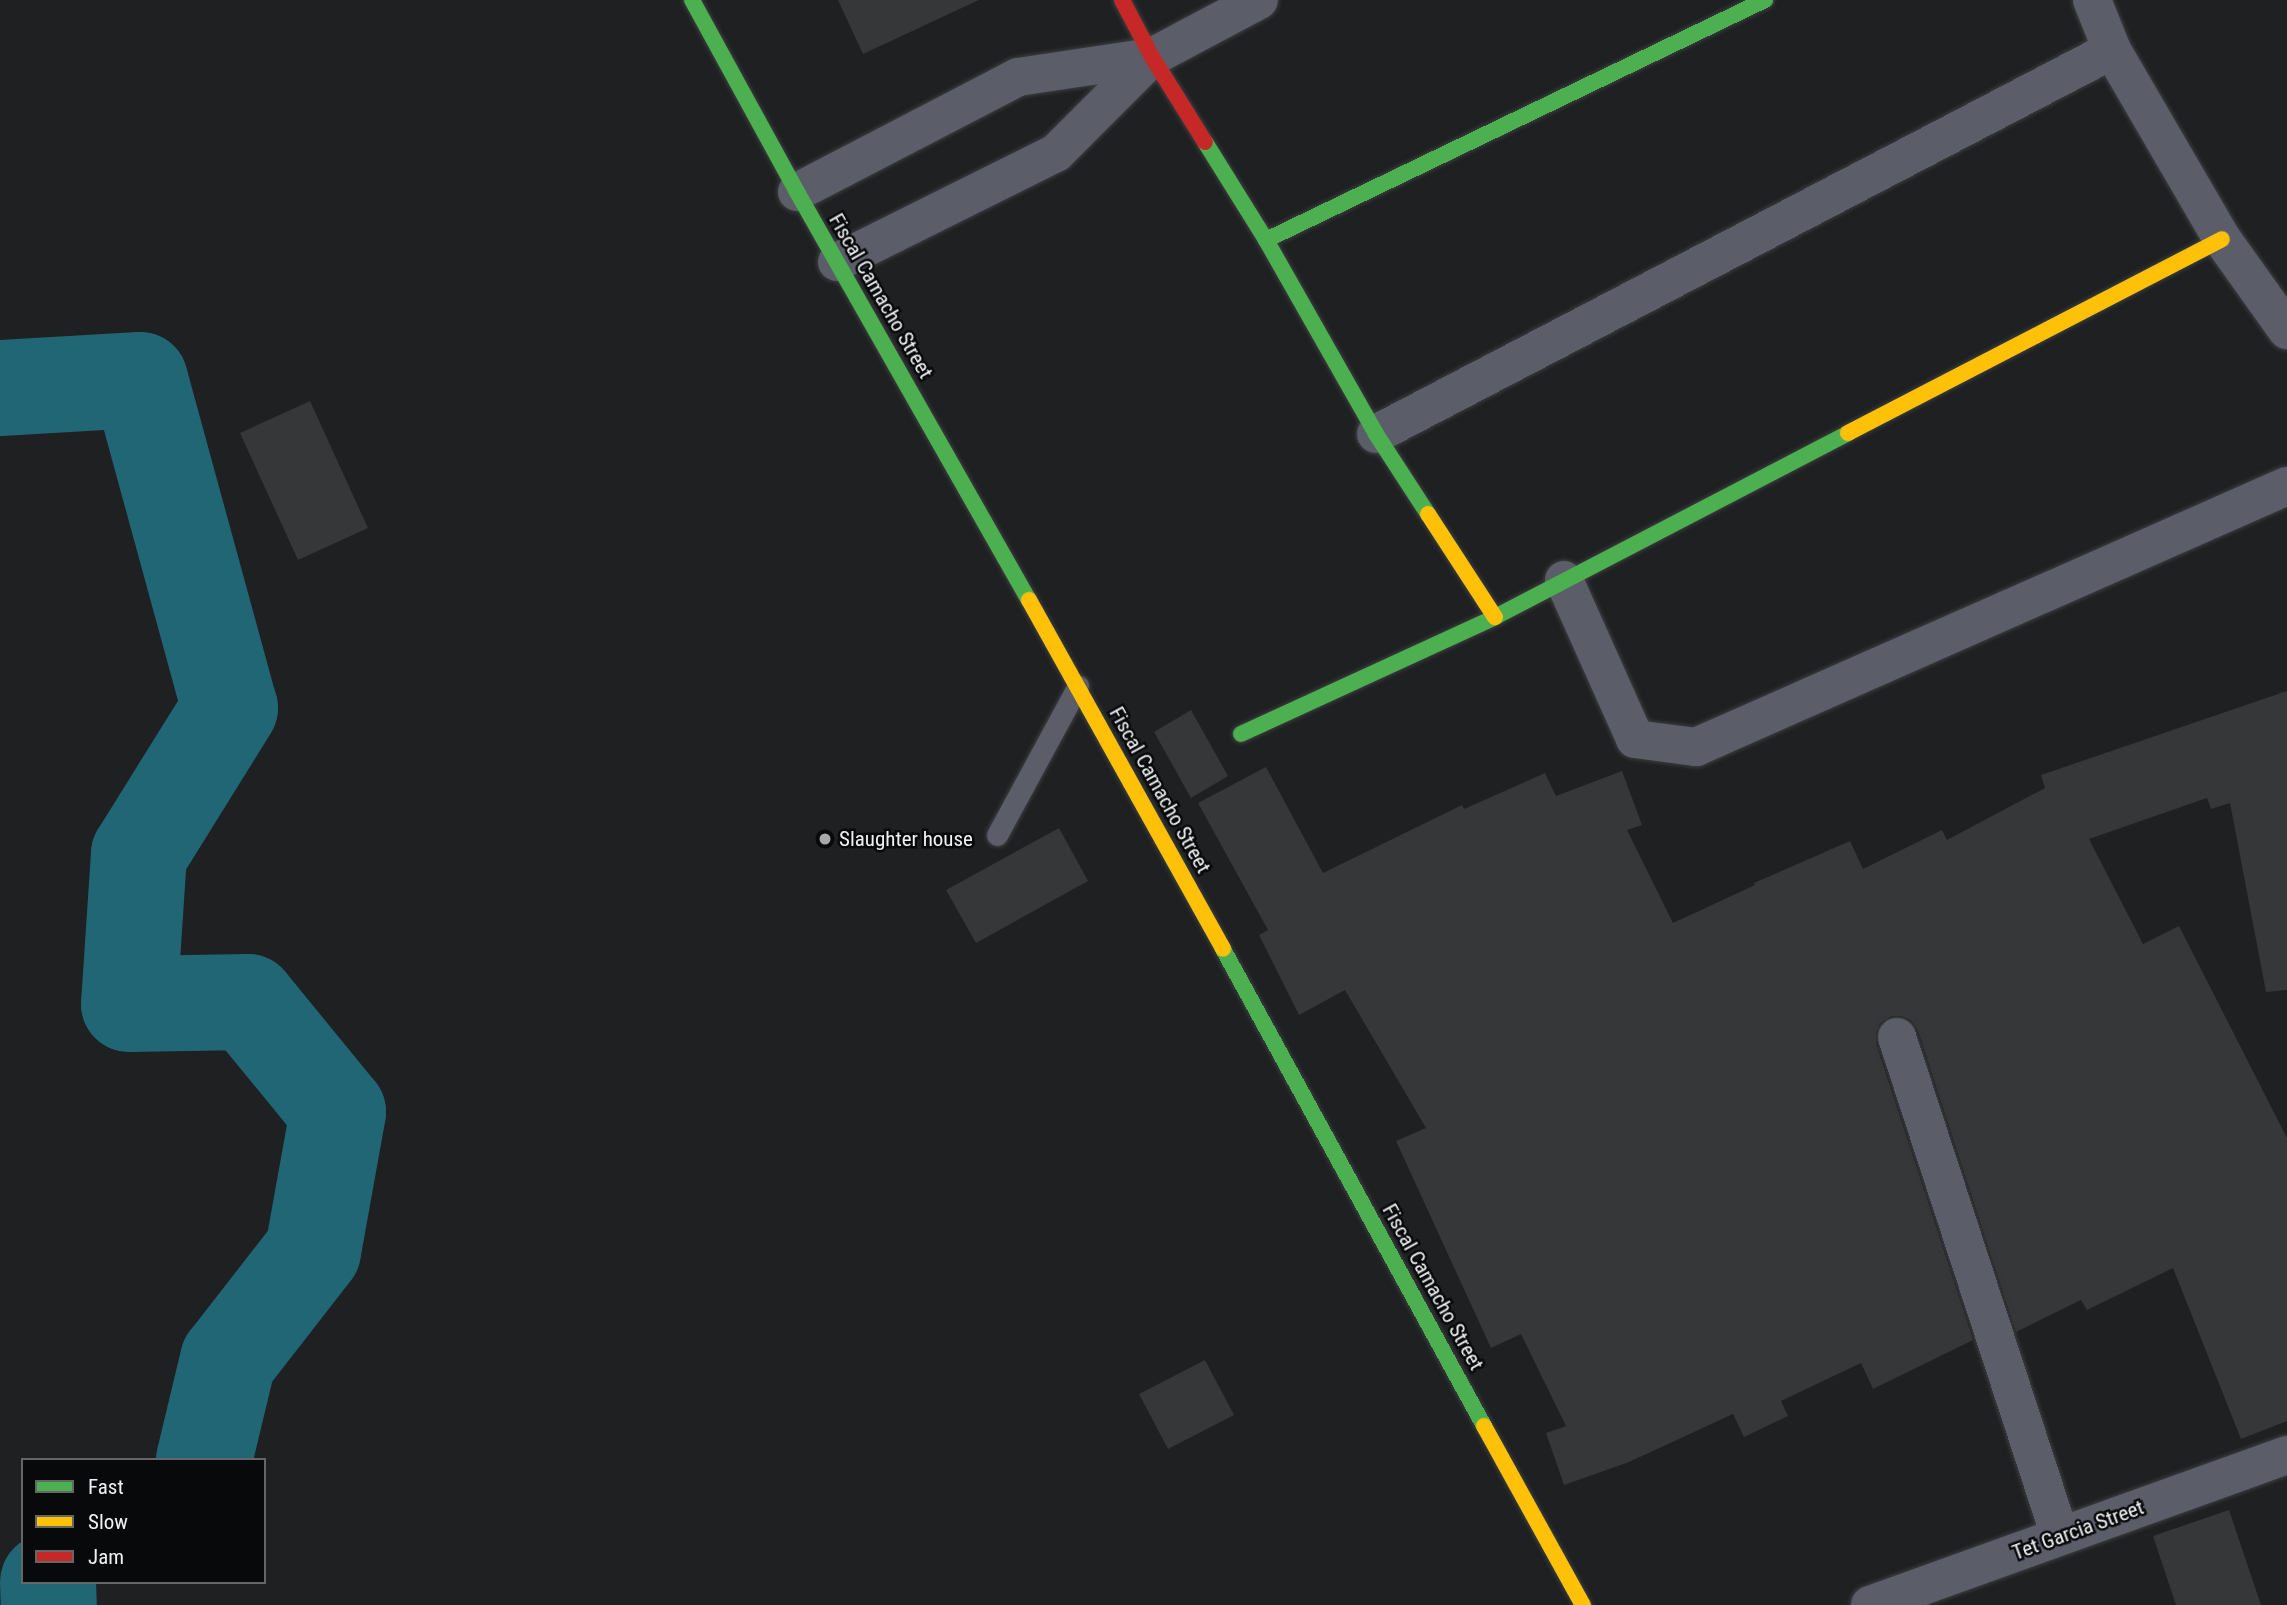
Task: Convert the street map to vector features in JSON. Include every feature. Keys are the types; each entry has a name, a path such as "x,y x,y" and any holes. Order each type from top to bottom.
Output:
{"street":[{"name":"Fiscal Camacho Street","path":"692,0 797,192 1078,686 1583,1605"},
{"path":"1122,0 1152,57 1266,240 1376,434 1495,617"},
{"path":"837,262 1056,153 1152,57 1259,0"},
{"path":"1266,240 1765,0"},
{"path":"2092,0 2112,50 2222,239 2287,330"},
{"path":"1376,434 2112,50"},
{"path":"797,192 1018,77 1152,57"},
{"path":"1241,734 1495,617 2222,239"},
{"path":"1564,580 1635,739 1696,747 2287,486"},
{"path":"1897,1037 2060,1536"},
{"name":"Tet Garcia Street","path":"1870,1605 2287,1455"}],"lane":[{"path":"997,835 1078,686"}],"building":[{"path":"838,0 979,0 863,54"},
{"path":"310,401 368,528 298,560 240,433"},
{"path":"2287,691 2287,990 2266,992 2230,803 2211,809 2207,798 2089,839 2143,944 2179,926 2287,1138 2287,1421 2241,1439 2173,1268 2087,1310 2081,1300 2016,1332 1918,1030 1911,1020 1902,1016 1891,1016 1880,1023 1876,1044 1973,1340 1873,1389 1861,1363 1781,1401 1788,1416 1744,1437 1733,1414 1629,1462 1564,1485 1546,1433 1566,1426 1521,1334 1491,1348 1396,1141 1426,1128 1345,990 1299,1015 1259,935 1268,930 1198,803 1266,767 1323,873 1462,805 1464,809 1545,773 1556,796 1622,771 1642,825 1627,830 1673,923 1755,885 1754,883 1850,841 1863,869 1942,830 1947,840 2045,788 2041,775"},
{"path":"1191,710 1228,776 1191,798 1154,732"},
{"path":"1059,828 1088,881 976,943 946,890"},
{"path":"1205,1360 1234,1415 1168,1449 1139,1394"},
{"path":"2229,1510 2261,1605 2176,1605 2153,1536"}],"waterway":[{"path":"0,388 140,380 230,708 139,854 129,1004 248,1002 338,1112 313,1251 228,1360 204,1458"},
{"path":"48,1584 49,1605"}],"traffic: fast":[{"path":"692,0 797,192 1029,600"},
{"path":"1266,240 1765,0"},
{"path":"1205,142 1266,240 1376,434 1428,514"},
{"path":"1241,734 1495,617 1848,433"},
{"path":"1223,949 1484,1426"}],"traffic: slow":[{"path":"1848,433 2222,239"},
{"path":"1428,514 1495,617"},
{"path":"1029,600 1223,949"},
{"path":"1484,1426 1583,1605"}],"traffic: jam":[{"path":"1122,0 1152,57 1205,142"}],"place":[{"name":"Slaughter house","path":"825,839"}]}
